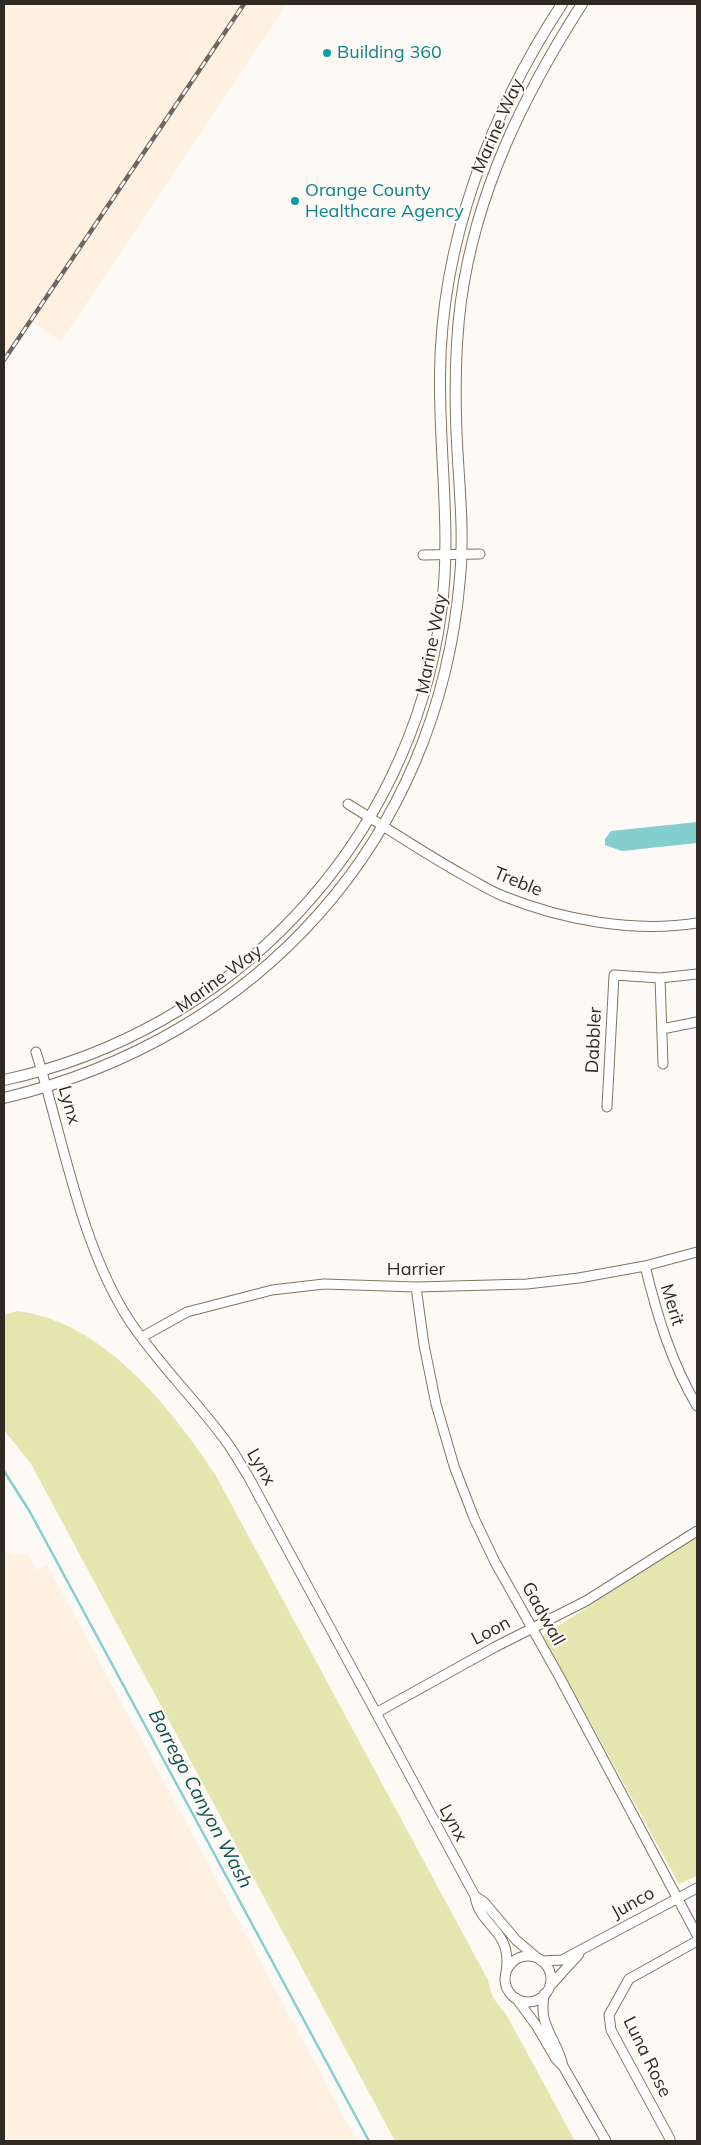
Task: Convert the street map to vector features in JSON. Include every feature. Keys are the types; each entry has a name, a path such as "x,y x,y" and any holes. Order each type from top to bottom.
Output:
{"main road":[{"name":"Marine Way","path":"4,1080 42,1071 109,1046 167,1019 224,981 259,953 288,925 323,885 360,835 404,748 419,709 437,638 446,555 440,377 442,329 452,263 468,200 493,132 518,77 562,4"},
{"name":"Marine Way","path":"4,1098 47,1086 113,1062 154,1043 204,1014 267,966 321,912 358,866 383,826 419,755 434,712 452,642 462,555 456,377 461,301 467,265 484,203 504,143 532,86 582,4"}],"street":[{"path":"423,555 480,554"},
{"name":"Treble","path":"348,804 446,865 501,895 538,908 618,925 656,926 697,923"},
{"path":"663,1064 660,978 697,974"},
{"name":"Dabbler","path":"607,1107 614,975 660,978"},
{"path":"662,1029 697,1022"},
{"name":"Lynx","path":"36,1052 85,1224 116,1297 142,1337 228,1444 238,1460 475,1896 476,1905 506,1944 508,1958 506,1973"},
{"name":"Harrier","path":"142,1337 194,1310 272,1290 324,1284 416,1288 527,1284 579,1278 645,1266 697,1252"},
{"name":"Merit","path":"645,1266 653,1299 671,1354 697,1406"},
{"name":"Gadwall","path":"416,1288 430,1376 454,1466 486,1544 697,1935"},
{"name":"Loon","path":"376,1713 495,1647 586,1601 697,1531"},
{"name":"Junco","path":"538,1959 562,1960 697,1888"},
{"name":"Lynx","path":"475,1896 484,1902 516,1940 538,1959"},
{"name":"Luna Rose","path":"670,2139 611,2030 609,2015 629,1979 697,1941"},
{"name":"Junco","path":"550,1986 584,1948"},
{"path":"516,1998 522,2002 534,2001 544,1994 550,1986 550,1973 538,1959 521,1956 510,1965 506,1973 506,1986 536,2025 556,2059 563,2066 606,2141"},
{"path":"544,1994 544,2019 560,2052 563,2066"}],"shaded area":[{"path":"4,4 287,4 61,341 32,322 4,363"},
{"path":"4,1550 13,1556 28,1554 37,1570 47,1564 357,2141 4,2141"}],"green space":[{"path":"17,1311 48,1318 78,1331 106,1349 155,1396 197,1448 215,1474 488,1980 494,1999 506,2014 575,2141 395,2141 31,1464 4,1430 4,1315"},
{"path":"697,1536 697,1876 679,1884 543,1636"}],"water":[{"path":"697,822 697,843 622,851 605,845 605,839 611,831"}],"waterway":[{"name":"Borrego Canyon Wash","path":"4,1471 30,1512 369,2141"}],"railway":[{"path":"4,360 244,4"}],"place":[{"name":"Building 360","path":"327,53"},
{"name":"Orange County Healthcare Agency","path":"295,201"}]}
